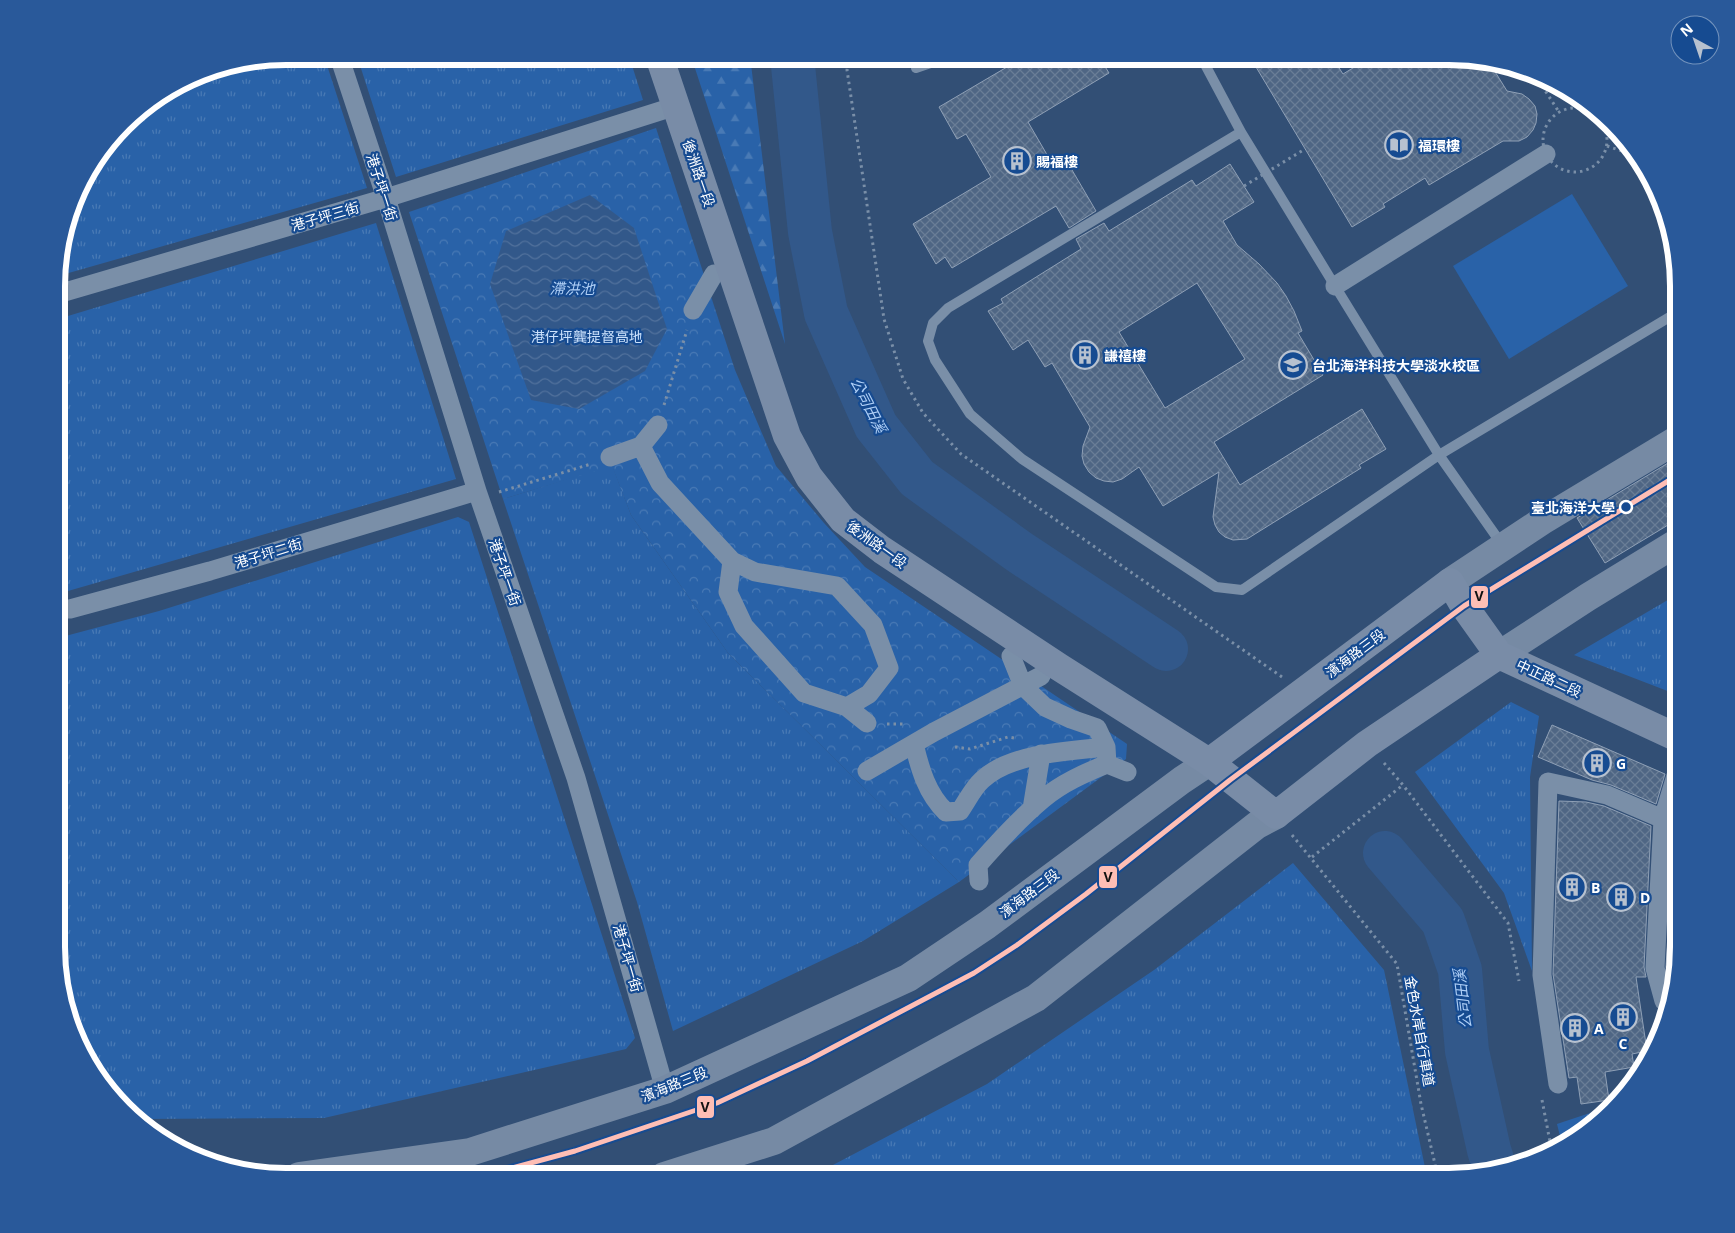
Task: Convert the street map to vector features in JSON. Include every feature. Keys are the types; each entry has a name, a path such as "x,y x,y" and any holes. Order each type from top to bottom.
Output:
{"main road":[{"name":"後洲路一段","path":"662,65 787,436 809,477 843,520 882,550 1059,667 1209,762 1276,815"},
{"name":"濱海路三段","path":"1209,762 1450,582"},
{"name":"中正路二段","path":"1450,582 1464,606 1499,655 1670,734"},
{"path":"1276,815 1367,744 1499,655"}],"street":[{"name":"港子坪一街","path":"342,65 576,778 665,1090"},
{"name":"港子坪三街","path":"65,292 386,198 676,106"},
{"path":"1335,286 1546,154"},
{"path":"693,310 714,274"},
{"path":"610,457 641,446 658,425"},
{"name":"濱海路三段","path":"1450,582 1670,443"},
{"path":"641,446 660,483 732,561 755,572 837,586 873,625 889,668 869,694 847,707"},
{"name":"港子坪二街","path":"65,609 484,493"},
{"path":"1499,655 1670,547"},
{"path":"732,561 728,592 744,626 804,693 847,707 867,723"},
{"path":"1010,656 1023,686 1045,707 1097,728 1107,755 1127,772"},
{"path":"867,771 955,721 1041,676"},
{"path":"914,744 920,769 935,802 946,812 960,811 981,780 998,768 1041,754 1107,755"},
{"path":"1032,809 1041,754"},
{"path":"979,881 978,865 1008,831 1044,798 1107,755"},
{"name":"濱海路三段","path":"356,1168 470,1152 665,1090 908,978 987,925 1209,762"},
{"path":"1558,1084 1542,975 1548,782 1607,795 1670,819"},
{"path":"689,1168 774,1141 1036,998 1257,825 1276,815"},
{"path":"1663,999 1655,968 1670,828"}],"lane":[{"path":"916,68 924,65"},
{"path":"1205,65 1242,132 1439,455 1504,547"},
{"path":"1242,132 948,308 934,323 928,341 935,360 970,414 1022,459 1216,587 1242,590 1439,455 1670,317"}],"path":[{"path":"848,65 884,319 903,379 923,413 961,454 1303,692"},
{"path":"1543,86 1559,112"},
{"path":"1581,109 1574,108 1559,112 1548,123 1544,133 1543,144 1546,154 1552,162 1561,169 1571,172 1582,172 1592,168 1600,161 1607,146 1606,131"},
{"path":"1607,146 1625,152"},
{"path":"1244,186 1305,149"},
{"path":"658,425 693,310"},
{"path":"484,493 576,470"},
{"path":"955,721 950,738 955,747 970,749 1008,737 1024,738 1038,749 1041,754"},
{"name":"金色水岸自行車道","path":"1436,1168 1421,1104 1397,964 1312,857 1403,785 1508,923 1521,990"},
{"path":"1541,1095 1550,1143"}],"green space":[{"path":"271,65 327,65 367,188 65,274 69,243 77,215 88,188 102,163 120,140 151,111 185,90 204,83 203,81 243,69"},
{"path":"360,65 632,65 643,100 396,177"},
{"path":"694,65 751,65 785,344"},
{"name":"港仔坪龔提督高地","path":"656,128 735,370 776,466 824,523 865,567 1127,744 1126,759 959,882 728,653 631,515 612,466 503,499 409,212"},
{"path":"1572,194 1628,286 1509,359 1453,266"},
{"path":"376,223 456,479 65,591 65,317"},
{"path":"612,465 631,515 728,653 959,882 863,941 673,1031 637,902 503,499"},
{"path":"458,517 469,522 635,1038 626,1049 324,1118 147,1119 140,1113 111,1082 95,1058 82,1032 69,990 65,962 65,636 159,611"},
{"path":"1670,599 1670,692 1574,655"},
{"path":"1511,702 1539,716 1530,777 1532,971 1504,893 1415,772"},
{"path":"1293,863 1384,970 1425,1168 827,1168 987,1084 1154,970"},
{"path":"1598,1110 1560,1138 1557,1124"}],"water":[{"name":"滯洪池","path":"590,195 634,228 667,329 645,371 579,409 531,400 490,284 506,231"}],"building":[{"name":"賜福樓","path":"1010,65 1104,65 1109,73 1028,122 1053,165 1065,158 1096,211 1069,228 1056,206 952,268 945,257 936,264 913,224 991,177 966,134 957,139 939,107"},
{"name":"福環樓","path":"1255,65 1337,65 1343,74 1358,65 1464,65 1492,69 1507,91 1522,94 1535,106 1537,114 1536,123 1527,137 1519,141 1503,141 1429,185 1425,178 1383,204 1385,207 1352,227"},
{"name":"謙禧樓","path":"1230,164 1254,202 1223,221 1237,245 1259,264 1277,283 1286,296 1302,331 1298,333 1323,375 1214,442 1240,485 1362,409 1386,449 1359,465 1361,468 1247,539 1233,540 1225,537 1215,525 1213,517 1219,472 1163,506 1139,467 1122,479 1113,482 1096,478 1089,472 1082,456 1083,446 1090,427 1052,363 1045,367 1028,340 1013,350 988,311 1003,303 1001,299 1081,249 1076,239 1104,223 1109,231 1192,180 1196,186","holes":["1197,283 1245,359 1165,408 1119,332"]},
{"path":"1670,462 1670,524 1605,563 1577,518"},
{"name":"G","path":"1552,725 1665,774 1656,804 1538,757"},
{"path":"1559,801 1586,802 1604,806 1651,826 1644,967 1646,977 1636,977 1646,1046 1643,1052 1632,1054 1634,1067 1605,1072 1608,1100 1581,1104 1577,1077 1569,1078 1553,974"},
{"path":"1670,899 1668,974 1666,967"}],"waterway":[{"name":"公司田溪","path":"793,65 810,232 826,313 876,426 917,478 1018,551 1166,649"},
{"name":"公司田溪","path":"1385,853 1443,921 1460,970 1467,1051 1493,1164"}],"transit line":[{"name":"V","path":"512,1168 575,1151 717,1103 807,1061 974,973 1017,945 1086,894 1230,780 1464,606 1670,480"}],"place":[{"name":"福環樓","path":"1399,145"},
{"name":"賜福樓","path":"1017,161"},
{"name":"謙禧樓","path":"1085,355"},
{"name":"台北海洋科技大學淡水校區","path":"1293,365"},
{"name":"臺北海洋大學","path":"1626,507"},
{"name":"G","path":"1597,763"},
{"name":"B","path":"1572,887"},
{"name":"D","path":"1621,897"},
{"name":"C","path":"1623,1017"},
{"name":"A","path":"1575,1028"}]}
